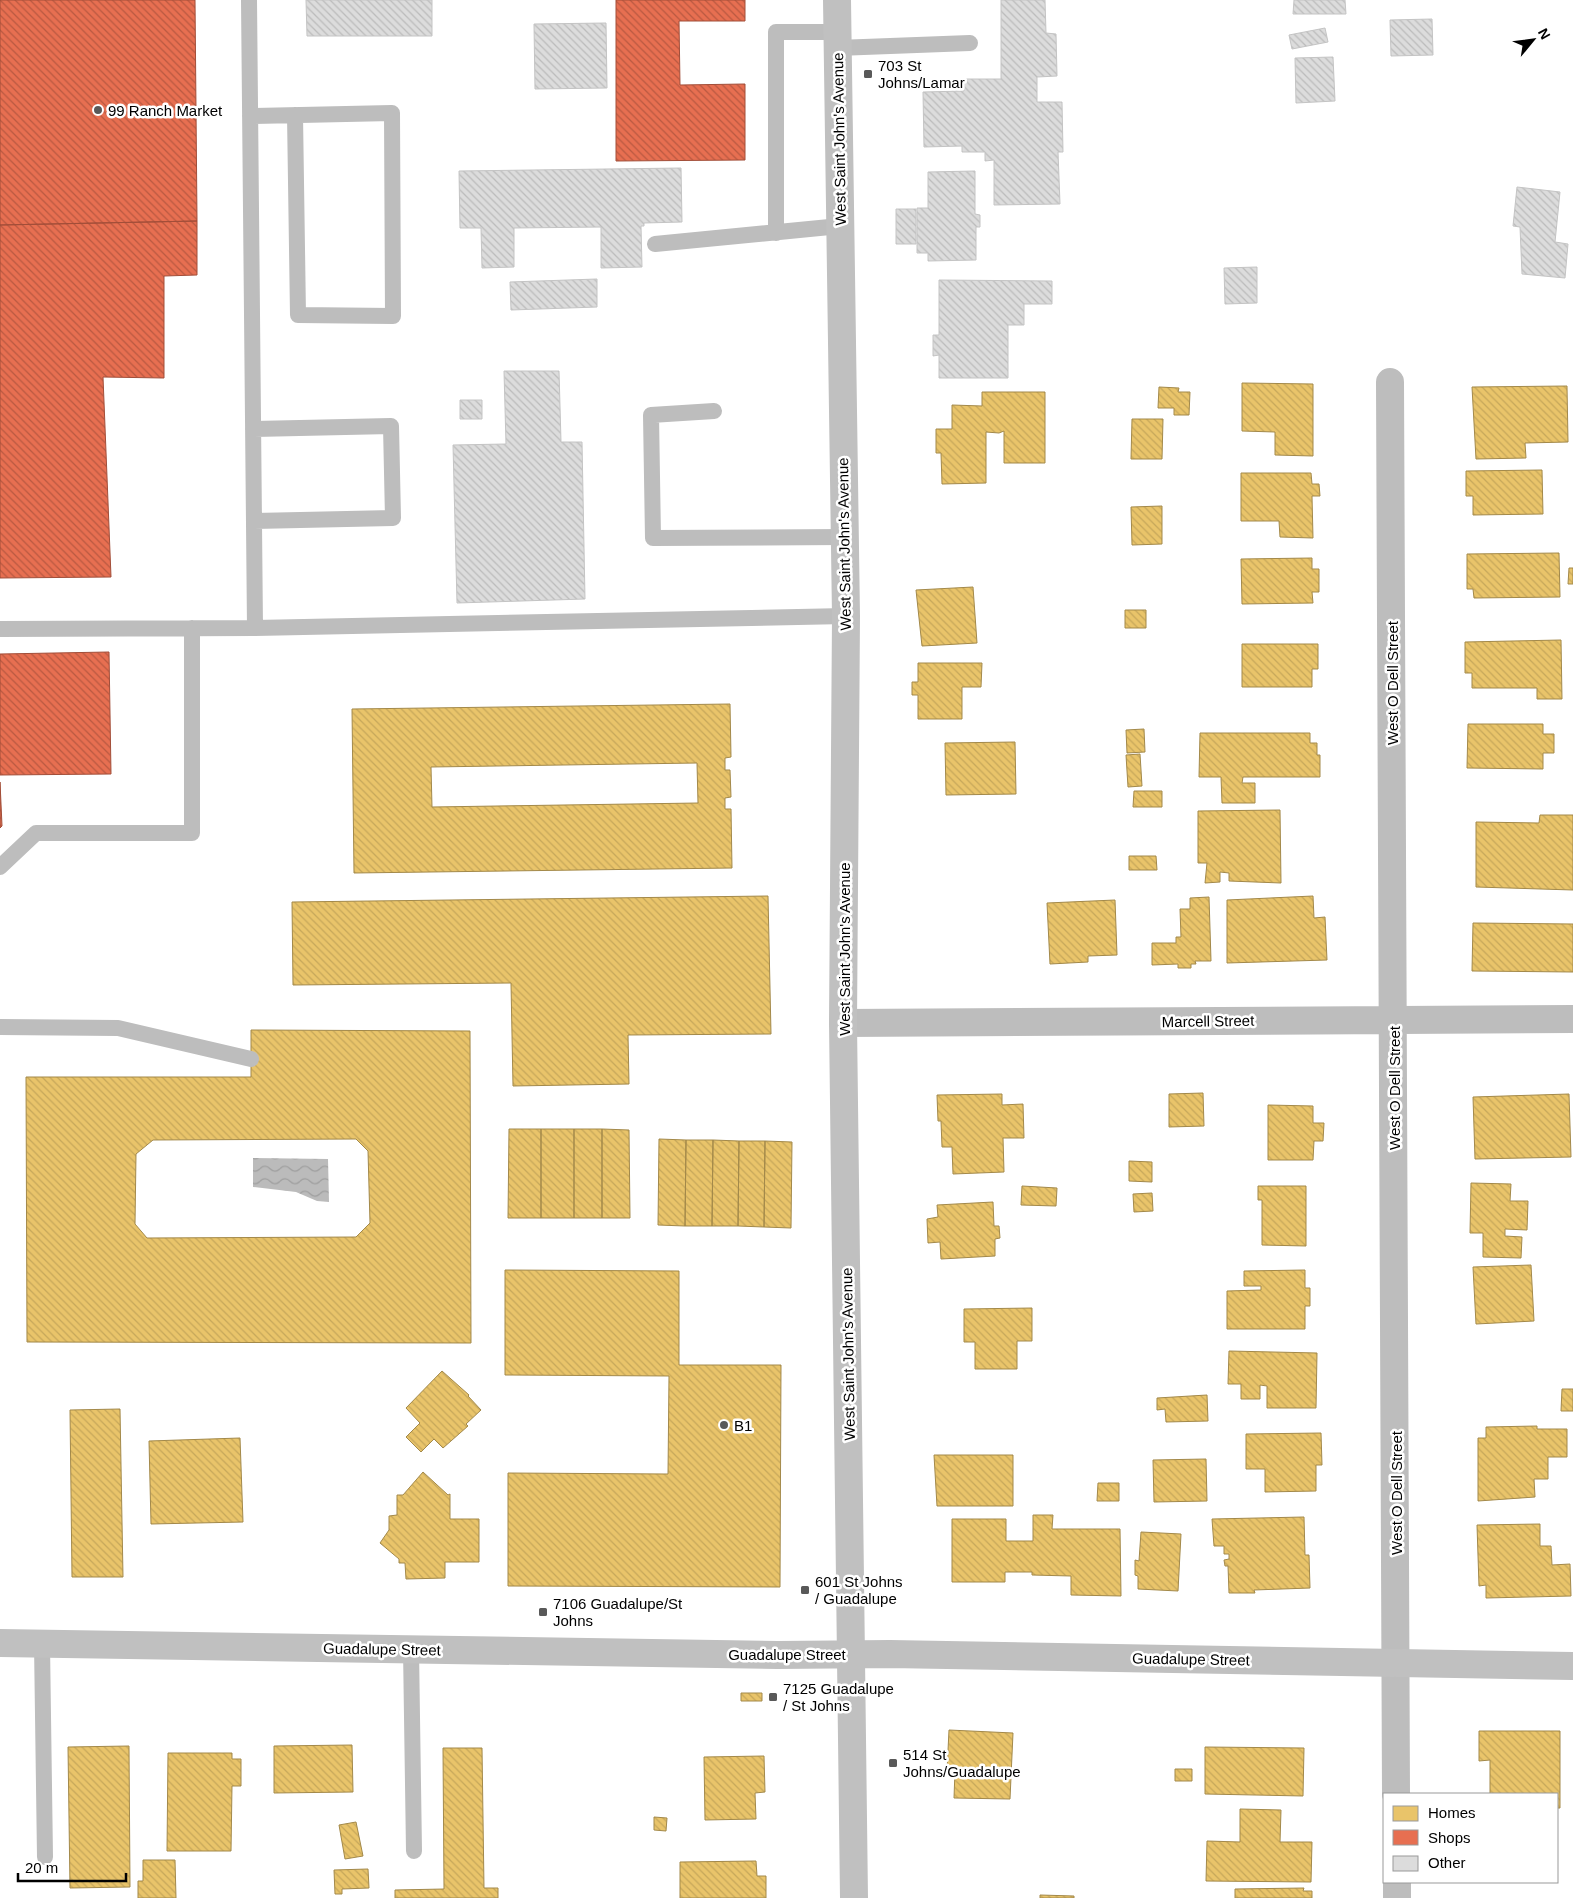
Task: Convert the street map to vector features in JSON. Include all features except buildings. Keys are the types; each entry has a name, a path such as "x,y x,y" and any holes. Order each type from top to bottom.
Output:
{"street":[{"name":"West Saint John's Avenue","path":"837,0 846,616 843,1023 854,1898"},
{"name":"West O Dell Street","path":"1390,382 1396,1793"},
{"name":"Marcell Street","path":"843,1023 1573,1019"},
{"name":"Guadalupe Street","path":"0,1643 1573,1666"},
{"path":"1397,1883 1397,1898"}],"lane":[{"path":"249,0 255,628"},
{"path":"776,234 776,32 837,40 970,43"},
{"path":"250,116 296,115 392,113 392,316 298,315 296,115"},
{"path":"655,244 776,234 840,226"},
{"path":"714,411 651,415 653,538 844,537"},
{"path":"253,429 392,426 393,518 254,521"},
{"path":"0,629 255,628 846,616"},
{"path":"0,867 36,833 192,833 192,628"},
{"path":"0,1027 118,1028 251,1059"},
{"path":"42,1644 45,1857"},
{"path":"411,1649 414,1851"}],"water":[{"path":"253,1158 328,1159 329,1202 317,1201 296,1192 253,1187"}],"place":[{"name":"703 St Johns/Lamar","path":"868,74"},
{"name":"99 Ranch Market","path":"98,110"},
{"name":"B1","path":"724,1425"},
{"name":"601 St Johns / Guadalupe","path":"805,1590"},
{"name":"7106 Guadalupe/St Johns","path":"543,1612"},
{"name":"7125 Guadalupe / St Johns","path":"773,1697"},
{"name":"514 St Johns/Guadalupe","path":"893,1763"}]}
